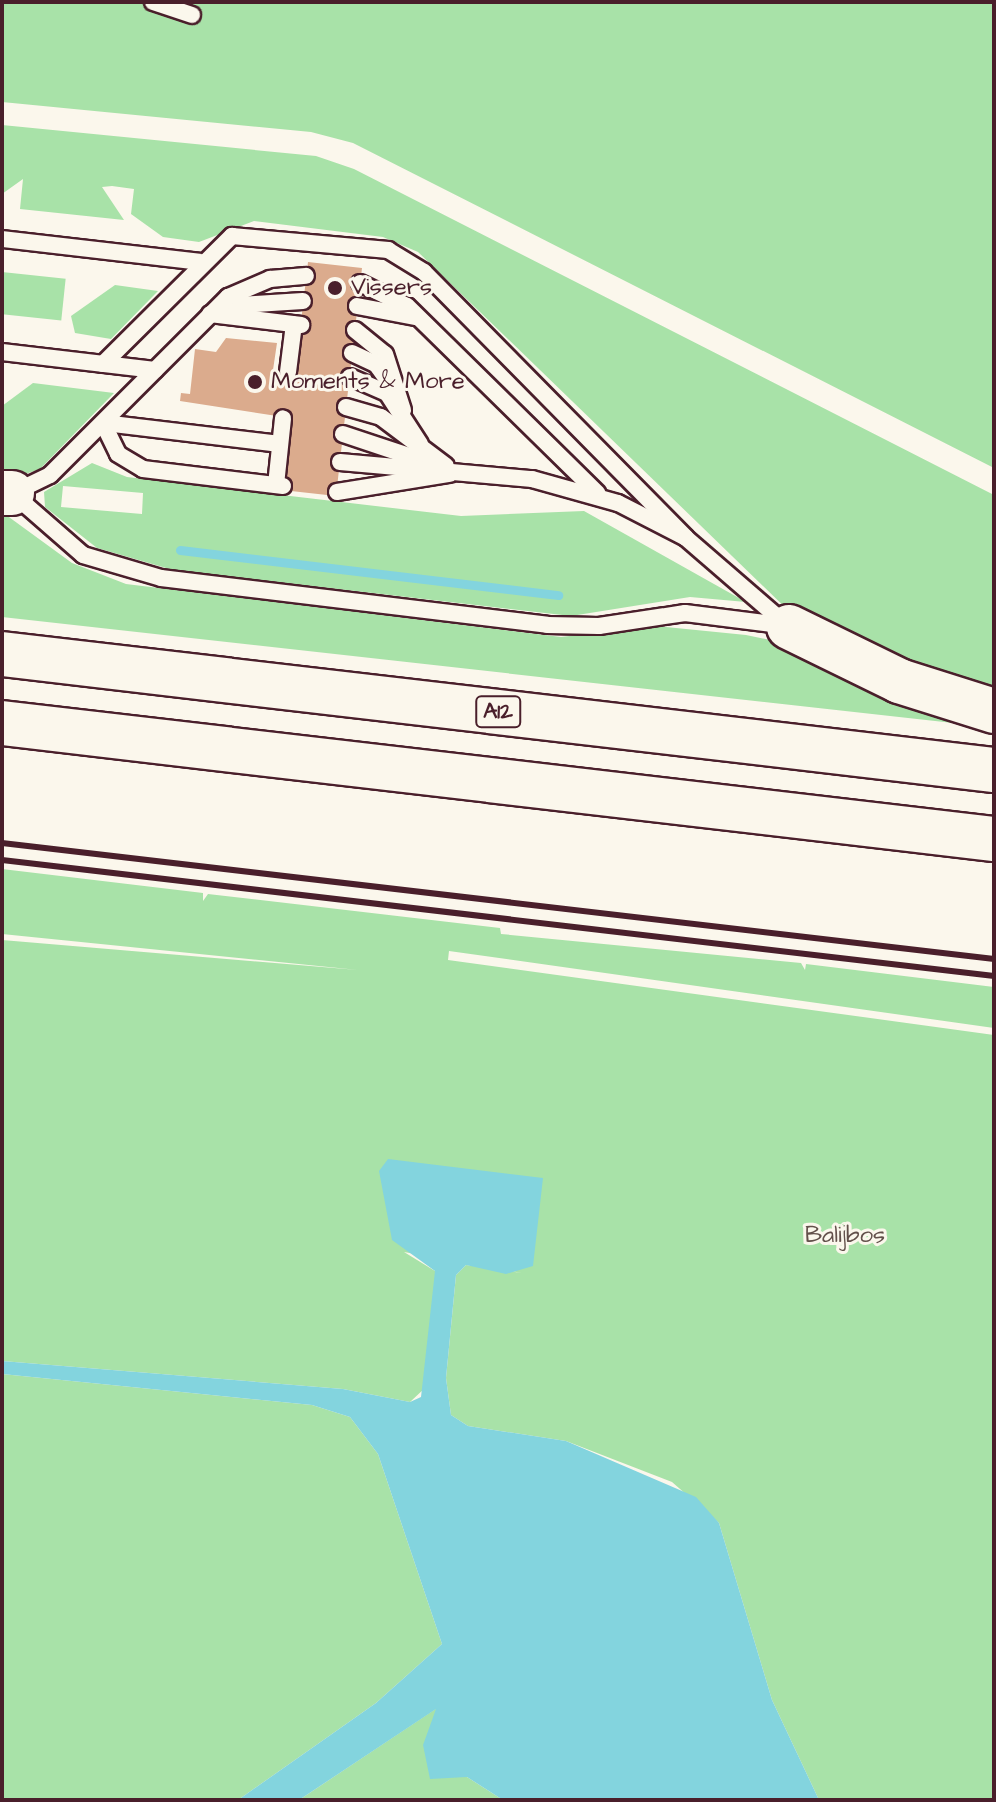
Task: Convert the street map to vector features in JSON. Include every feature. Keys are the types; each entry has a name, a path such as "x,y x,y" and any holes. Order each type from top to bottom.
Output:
{"highway":[{"path":"789,627 899,681 994,711"},
{"name":"A12","path":"2,654 994,770"},
{"path":"2,723 994,839"}],"lane":[{"path":"153,2 192,15"},
{"path":"103,364 200,262 246,232 372,247 407,258 686,538 789,627"},
{"path":"2,239 200,262"},
{"path":"7,493 42,482 208,314 259,282 306,276"},
{"path":"360,283 386,291 424,323 601,497"},
{"path":"208,314 239,302 303,301"},
{"path":"357,306 424,323"},
{"path":"208,314 297,324 291,371"},
{"path":"355,330 385,354 403,411"},
{"path":"2,352 155,370"},
{"path":"352,353 381,370 427,456"},
{"path":"350,377 377,386 403,411"},
{"path":"346,407 393,424 427,456 467,471"},
{"path":"103,423 283,438 279,486 143,469 118,454 103,423"},
{"path":"343,434 467,471 601,497 686,538"},
{"path":"340,462 467,471"},
{"path":"337,492 467,471"},
{"path":"7,493 83,555 161,578 566,626 685,613 789,627"}],"green space":[{"path":"2,2 994,2 994,468 353,143 311,132 2,102"},
{"path":"2,125 316,156 354,169 994,495 994,689 890,661 793,615 418,252 383,237 254,221 199,242 163,237 131,214 134,189 112,186 102,187 124,220 20,209 23,179 2,194"},
{"path":"2,272 66,279 61,320 2,314"},
{"path":"115,285 158,291 111,339 75,333 71,316"},
{"path":"33,383 114,393 40,469 2,482 2,406"},
{"path":"92,463 127,477 461,516 584,511 746,602 690,597 571,616 173,570 97,548 45,507 44,492","holes":["63,486 143,493 142,514 61,507"]},
{"path":"2,512 72,563 126,584 561,637 656,626 746,635 784,643 980,726 2,617"},
{"name":"Balijbos","path":"2,869 203,893 203,901 208,894 500,928 501,934 801,963 805,970 806,964 994,987 994,1028 449,951 448,960 994,1035 994,1800 819,1800 772,1700 719,1523 672,1482 566,1441 468,1426 451,1415 446,1378 456,1275 466,1265 522,1273 404,1252 435,1271 436,1284 425,1388 410,1402 343,1389 2,1361 2,940 358,970 2,934"},
{"path":"2,1374 312,1405 350,1417 378,1454 442,1644 376,1703 238,1800 2,1800"},
{"path":"437,1708 467,1777 503,1800 299,1800"}],"water":[{"path":"388,1159 543,1178 533,1266 506,1274 466,1265 456,1275 446,1378 451,1415 468,1426 566,1441 696,1497 719,1523 772,1700 819,1800 503,1800 467,1777 430,1779 423,1745 436,1709 299,1800 238,1800 376,1703 442,1644 378,1454 350,1417 312,1405 2,1374 2,1361 343,1389 410,1402 421,1397 435,1271 392,1240 379,1171"}],"building":[{"path":"308,262 362,268 336,496 282,490 290,418 180,401 181,393 190,394 195,349 216,352 226,338 277,343 273,370 295,373"}],"waterway":[{"path":"180,550 558,595"}],"railway":[{"path":"2,843 994,959"},
{"path":"2,860 994,976"}],"place":[{"name":"Vissers","path":"335,288"},
{"name":"Moments & More","path":"255,382"}]}
